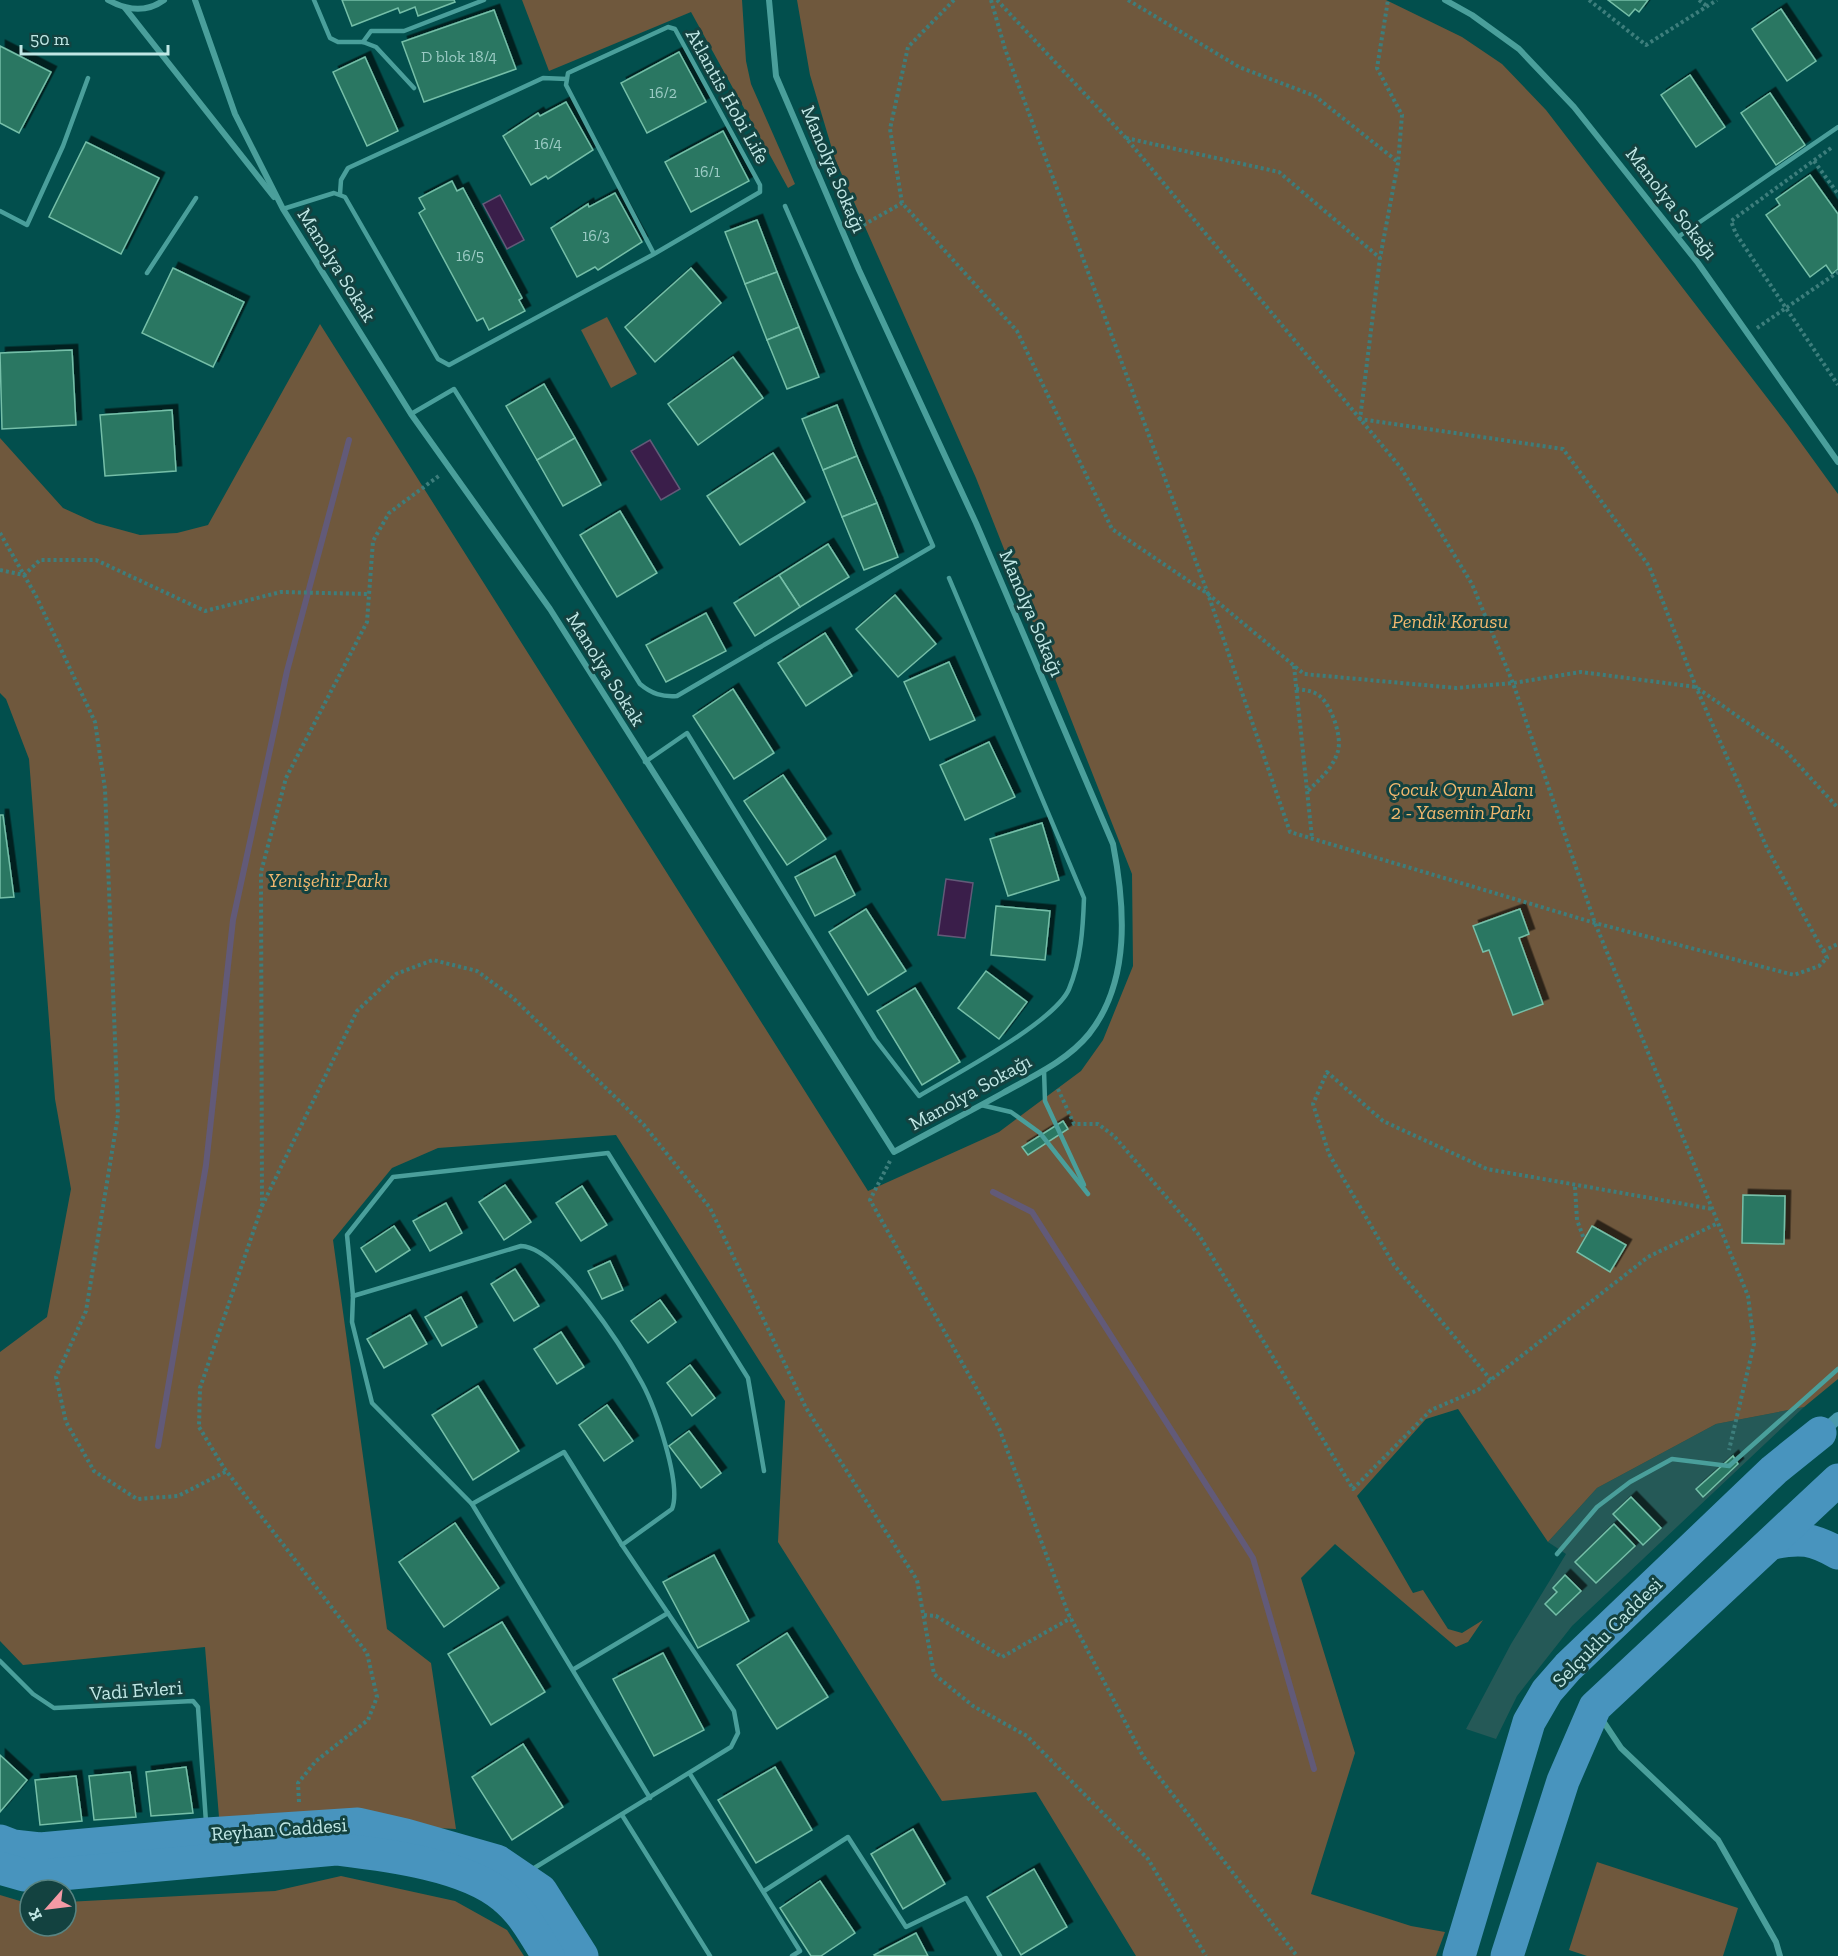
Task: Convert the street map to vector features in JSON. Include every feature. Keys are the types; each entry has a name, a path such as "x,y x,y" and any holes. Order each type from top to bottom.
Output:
{"main road":[{"path":"1507,1956 1563,1781 1594,1707 1773,1543 1836,1489 1832,1431"},
{"name":"Selçuklu Caddesi","path":"1459,1956 1526,1732 1547,1691 1568,1667 1774,1470 1832,1431"},
{"path":"1773,1543 1797,1538 1820,1542 1838,1553"},
{"name":"Reyhan Caddesi","path":"0,1841 13,1846 40,1849 207,1834 358,1824 406,1834 497,1861 512,1886 520,1913 548,1956"},
{"name":"Reyhan Caddesi","path":"0,1868 24,1875 50,1875 336,1849 446,1870 482,1882 541,1891 582,1956"}],"street":[{"path":"108,0 125,8 148,8 164,0"},
{"name":"Manolya Sokak","path":"195,0 235,114 283,209 411,414 549,609 894,1152"},
{"name":"Manolya Sokağı","path":"769,0 776,76 844,236 976,523 1113,844 1122,889 1119,963 1107,1007 1088,1035 1057,1063 894,1152"},
{"name":"Manolya Sokağı","path":"1445,0 1472,15 1519,49 1547,76 1618,159 1678,237 1838,462"},
{"name":"Manolya Sokak","path":"125,8 283,209"},
{"path":"1594,1707 1622,1748 1718,1840 1776,1942 1780,1956"}],"lane":[{"path":"314,0 328,34 338,42 363,42 380,50 400,76 414,88"},
{"path":"363,42 371,31 404,31 484,0"},
{"name":"Atlantis Hobi Life","path":"340,194 349,203 443,364 449,365 757,196 760,185 672,28 664,27 568,73 567,79"},
{"path":"283,209 334,193 340,194 341,180 348,168 539,80 548,77 567,79 568,92 654,254"},
{"path":"0,211 27,225 63,146 88,78"},
{"path":"1678,237 1838,127"},
{"path":"147,273 196,198"},
{"path":"411,414 454,389 640,684 651,693 665,697 677,696 933,546 785,206"},
{"path":"645,762 687,733 875,1039 919,1096 1048,1016 1068,991 1077,963 1083,929 1084,898 949,578"},
{"path":"981,1105 1011,1112 1040,1133 1088,1194 1045,1101 1044,1070"},
{"path":"650,1798 472,1504 372,1403 352,1323 353,1296 347,1234 393,1177 608,1153 748,1378 764,1471"},
{"path":"353,1296 521,1246 539,1251 565,1273 608,1331 643,1384 673,1475 675,1500 672,1509 622,1545"},
{"path":"1557,1554 1597,1507 1630,1482 1672,1459 1729,1466 1838,1369"},
{"path":"472,1504 564,1452 622,1545 735,1711 737,1720 738,1733 731,1748 512,1886"},
{"path":"574,1669 668,1614"},
{"name":"Vadi Evleri","path":"0,1661 33,1694 54,1708 193,1701 198,1707 207,1834"},
{"path":"690,1774 801,1954 792,1956"},
{"path":"622,1815 710,1956"},
{"path":"764,1891 848,1837 906,1927 966,1898 1000,1956"}],"path":[{"path":"954,0 908,47 890,129 902,203 1017,331 1112,529 1208,594 1304,674 1456,688 1513,683 1581,672 1696,687 1784,748 1838,808"},
{"path":"991,0 1005,49 1208,594 1290,831 1595,923 1794,975 1819,966 1827,958 1767,848 1696,687 1649,566 1563,449 1360,419"},
{"path":"997,0 1126,138 1401,468 1472,584 1513,683 1595,923 1748,1296 1754,1344 1729,1446 1729,1466"},
{"path":"1128,0 1239,67 1315,96 1398,163"},
{"path":"1360,419 1380,258 1398,163 1402,115 1377,68 1388,0"},
{"path":"1589,0 1646,45 1717,0"},
{"path":"1699,0 1708,7"},
{"path":"1126,138 1279,172 1380,258"},
{"path":"1838,144 1731,221 1736,234 1838,385"},
{"path":"1814,161 1838,194"},
{"path":"844,236 902,203"},
{"path":"1748,334 1838,272"},
{"path":"301,1827 298,1783 316,1761 368,1720 377,1697 367,1653 227,1471 199,1427 200,1388 262,1206 261,872 286,778 367,622 373,541 389,513 449,469"},
{"path":"0,532 24,575 95,722 105,789 118,1115 86,1311 56,1377 66,1422 94,1471 137,1499 178,1496 227,1471"},
{"path":"24,575 40,560 96,560 205,611 281,592 369,594"},
{"path":"0,570 24,575"},
{"path":"1294,665 1312,838"},
{"path":"1296,689 1308,690 1322,698 1336,725 1339,749 1327,772 1307,792"},
{"path":"1823,951 1838,945"},
{"path":"1044,1070 1055,1083 1074,1124 1098,1124 1114,1136 1198,1235 1353,1489 1431,1410 1478,1390 1648,1257 1718,1222"},
{"path":"1491,1380 1394,1265 1329,1154 1313,1104 1327,1071 1383,1121 1487,1169 1575,1187 1712,1209"},
{"path":"894,1152 870,1200 999,1428 1071,1618 1143,1756 1297,1956"},
{"path":"1575,1187 1577,1220 1584,1239"},
{"path":"924,1615 936,1616 1002,1657 1071,1618"}],"shaded area":[{"path":"500,195 524,240 507,249 483,204"},
{"path":"650,440 680,489 661,500 631,451"},
{"path":"946,879 973,883 965,938 938,935"},
{"path":"1804,1407 1572,1626 1517,1696 1496,1739 1466,1729 1511,1644 1566,1554 1548,1542 1597,1488 1716,1424"}],"green space":[{"path":"522,0 742,0 746,61 751,84 795,184 788,188 691,12 549,71"},
{"path":"797,0 1386,0 1462,37 1502,64 1546,110 1788,425 1838,494 1838,1379 1804,1407 1716,1424 1597,1488 1548,1542 1458,1409 1426,1419 1357,1496 1413,1593 1423,1590 1448,1629 1462,1633 1483,1620 1468,1642 1456,1647 1335,1544 1301,1578 1355,1753 1311,1894 1411,1926 1445,1932 1436,1956 1136,1956 1036,1792 942,1801 778,1542 785,1401 616,1135 438,1148 392,1168 333,1240 387,1629 431,1663 456,1829 219,1817 205,1647 23,1665 0,1641 0,1352 47,1317 71,1189 55,1099 29,759 6,699 0,693 0,438 63,508 96,523 140,535 177,533 208,525 320,324 868,1191 999,1132 1081,1071 1103,1040 1133,966 1132,874 976,478 835,159 810,75"},
{"path":"607,317 637,374 611,388 581,330"},
{"path":"1597,1862 1738,1908 1723,1956 1587,1956 1569,1950"},
{"path":"341,1876 455,1901 507,1930 524,1956 0,1956 0,1895 18,1900 18,1938 78,1938 78,1901 275,1891"}],"building":[{"path":"342,0 454,0 455,2 418,16 415,7 400,13 398,8 352,26"},
{"path":"1608,0 1648,0 1639,12 1635,9 1629,16"},
{"path":"1781,9 1816,61 1787,81 1752,29"},
{"path":"494,10 516,69 424,102 402,42"},
{"path":"0,46 51,72 19,133 0,123"},
{"path":"679,52 706,102 647,133 621,83"},
{"path":"365,57 398,131 367,146 333,72"},
{"path":"1690,75 1725,127 1696,147 1661,95"},
{"path":"1770,93 1805,145 1776,165 1741,113"},
{"path":"566,102 593,150 548,179 546,176 531,185 503,136 538,113 540,116"},
{"path":"723,131 749,181 691,212 665,162"},
{"path":"86,142 159,178 121,254 49,217"},
{"path":"1810,175 1838,214 1838,269 1832,274 1826,265 1810,277 1766,215 1780,205 1776,199"},
{"path":"452,181 457,191 463,188 522,298 519,300 525,311 489,330 483,318 477,321 419,213 425,209 419,198"},
{"path":"615,193 642,242 598,270 595,267 577,277 551,228 588,204 589,207"},
{"path":"757,220 777,272 745,284 725,232"},
{"path":"173,268 244,302 213,367 142,333"},
{"path":"691,268 721,303 655,362 625,327"},
{"path":"777,272 799,327 767,340 745,284"},
{"path":"799,327 819,377 787,389 767,340"},
{"path":"72,350 76,425 2,429 0,353"},
{"path":"733,357 763,398 698,445 668,404"},
{"path":"544,384 575,438 537,460 506,406"},
{"path":"837,405 857,456 823,470 802,419"},
{"path":"172,410 176,471 105,476 100,415"},
{"path":"575,438 601,485 563,506 537,460"},
{"path":"773,453 805,502 740,545 707,496"},
{"path":"857,456 877,503 842,517 823,470"},
{"path":"877,503 898,557 864,570 842,517"},
{"path":"620,511 657,573 617,597 580,535"},
{"path":"828,544 849,577 800,607 779,575"},
{"path":"779,575 800,607 755,636 734,603"},
{"path":"895,595 936,644 898,677 856,629"},
{"path":"706,613 726,651 666,682 646,645"},
{"path":"825,633 852,676 806,706 778,663"},
{"path":"949,662 975,720 930,740 904,682"},
{"path":"733,689 774,753 734,779 693,716"},
{"path":"989,742 1015,797 965,820 940,765"},
{"path":"783,775 826,839 787,865 744,801"},
{"path":"0,815 3,815 14,897 0,898"},
{"path":"1042,823 1059,880 1008,896 990,839"},
{"path":"835,856 855,895 815,916 795,877"},
{"path":"996,906 1050,911 1045,960 991,955"},
{"path":"866,909 906,971 868,995 829,932"},
{"path":"1520,909 1529,934 1519,938 1543,1004 1513,1015 1489,950 1483,952 1473,926"},
{"path":"986,971 1027,1002 999,1039 958,1008"},
{"path":"915,988 960,1062 922,1085 877,1011"},
{"path":"1063,1121 1068,1129 1028,1155 1022,1147"},
{"path":"505,1185 531,1222 504,1240 479,1202"},
{"path":"582,1186 607,1225 581,1241 556,1203"},
{"path":"1743,1195 1785,1196 1784,1244 1742,1243"},
{"path":"446,1203 462,1233 430,1251 413,1221"},
{"path":"394,1226 410,1250 376,1272 361,1248"},
{"path":"1592,1226 1626,1245 1610,1272 1577,1252"},
{"path":"610,1261 623,1290 602,1299 588,1271"},
{"path":"515,1269 539,1306 514,1321 491,1284"},
{"path":"461,1297 477,1327 442,1346 425,1317"},
{"path":"660,1300 676,1322 648,1343 631,1321"},
{"path":"410,1315 427,1344 384,1368 367,1339"},
{"path":"561,1332 584,1367 557,1384 534,1349"},
{"path":"690,1365 715,1398 692,1416 667,1383"},
{"path":"478,1386 519,1451 473,1480 432,1415"},
{"path":"607,1405 633,1441 604,1461 579,1425"},
{"path":"689,1431 721,1473 701,1488 669,1446"},
{"path":"1733,1456 1738,1464 1703,1497 1696,1489"},
{"path":"1631,1497 1661,1528 1643,1545 1613,1514"},
{"path":"455,1523 499,1588 444,1627 399,1562"},
{"path":"1614,1524 1635,1546 1596,1583 1575,1562"},
{"path":"714,1555 749,1621 698,1648 663,1582"},
{"path":"1565,1575 1581,1591 1556,1615 1545,1604 1557,1592 1553,1588"},
{"path":"502,1622 545,1692 491,1725 448,1654"},
{"path":"787,1633 828,1697 777,1729 737,1665"},
{"path":"663,1653 704,1730 654,1756 613,1679"},
{"path":"523,1744 563,1807 512,1840 472,1777"},
{"path":"0,1755 27,1780 0,1812"},
{"path":"186,1767 193,1813 151,1816 146,1772"},
{"path":"775,1767 812,1830 756,1863 718,1800"},
{"path":"130,1772 136,1817 94,1820 89,1776"},
{"path":"76,1776 82,1821 40,1825 35,1780"},
{"path":"913,1829 945,1884 903,1909 871,1854"},
{"path":"1034,1869 1067,1927 1021,1955 987,1897"},
{"path":"820,1881 855,1933 821,1956 811,1956 780,1908"},
{"path":"916,1933 928,1956 874,1955"}],"waterway":[{"path":"158,1446 206,1165 233,920 287,671 349,440"},
{"path":"993,1192 1032,1212 1253,1558 1314,1769"}],"park label":[{"name":"Pendik Korusu","path":"1450,621"},
{"name":"Çocuk Oyun Alanı 2 - Yasemin Parkı","path":"1461,800"},
{"name":"Yenişehir Parkı","path":"328,880"}]}
